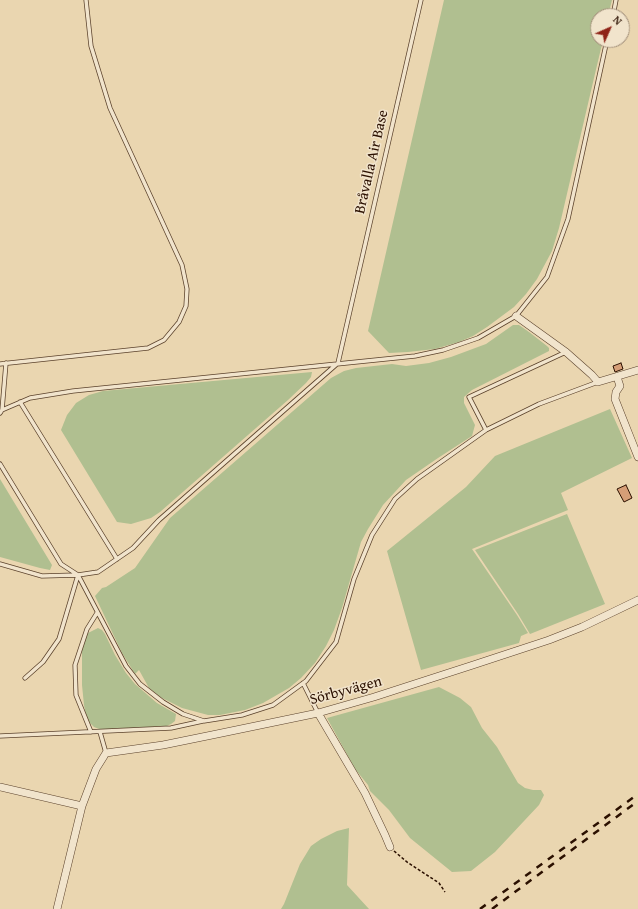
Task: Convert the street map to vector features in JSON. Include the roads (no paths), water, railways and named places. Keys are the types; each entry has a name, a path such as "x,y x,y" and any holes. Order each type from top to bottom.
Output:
{"street":[{"path":"516,316 566,352 598,382 638,370"},
{"path":"617,377 620,386 616,392 615,399 638,457"},
{"name":"Sörbyvägen","path":"106,753 170,743 318,713 427,680 549,640 582,627 638,600"},
{"path":"318,713 365,793 390,847"},
{"path":"57,909 79,805 96,769 106,753"},
{"path":"0,787 79,805"}],"lane":[{"path":"0,364 148,348 164,340 179,322 186,306 187,289 182,265 110,108 91,46 86,0"},
{"name":"Bråvalla Air Base","path":"338,363 421,0"},
{"path":"1,411 30,398 73,391 415,356 443,350 478,338 516,316 548,277 568,219 605,48"},
{"path":"486,430 469,397 566,352"},
{"path":"1,411 6,363"},
{"path":"0,564 42,576 78,575 98,572 133,548 159,520 338,363"},
{"path":"0,736 170,728 204,720 242,715 273,705 306,681 336,642 354,578 372,535 395,499 417,479 486,430 538,404 598,382"},
{"path":"20,402 117,559"},
{"path":"0,464 61,564 78,575 126,666 140,684 169,706 183,714 204,720"},
{"path":"25,678 43,662 59,639 78,575"},
{"path":"91,732 76,695 75,665 87,629 97,613"},
{"path":"303,683 318,713"},
{"path":"100,732 106,753"}],"railway":[{"path":"480,909 638,794"},
{"path":"492,909 638,801"}]}
